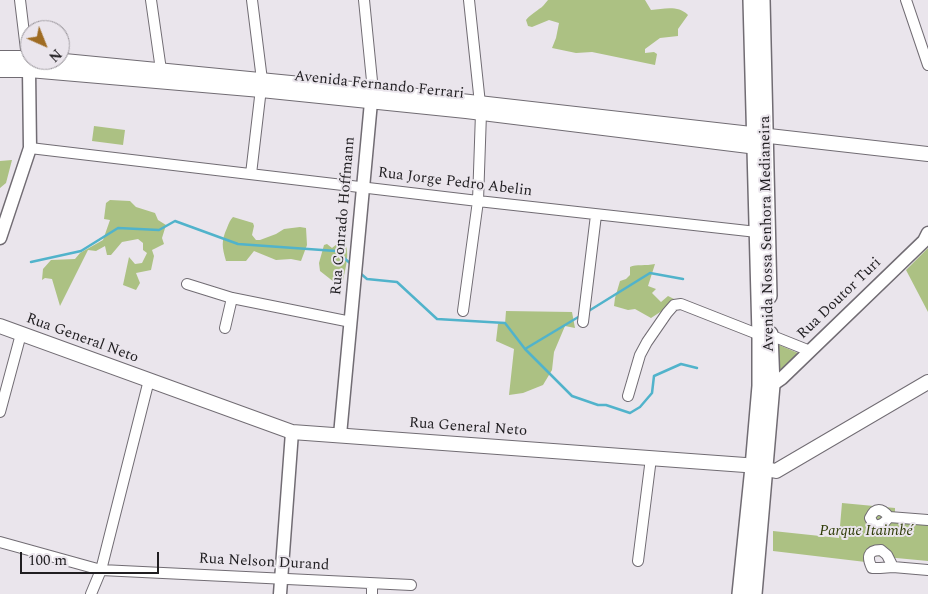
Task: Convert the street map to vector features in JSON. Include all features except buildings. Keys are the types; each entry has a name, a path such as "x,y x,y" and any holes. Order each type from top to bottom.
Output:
{"main road":[{"name":"Avenida Nossa Senhora Medianeira","path":"751,0 760,141 765,335 760,386 759,468"},
{"name":"Avenida Nossa Senhora Medianeira","path":"759,468 772,385 765,335 757,232 762,0"},
{"name":"Avenida Fernando Ferrari","path":"0,58 20,61"},
{"name":"Avenida Fernando Ferrari","path":"70,61 161,70 261,85"},
{"name":"Avenida Fernando Ferrari","path":"0,70 20,64"},
{"name":"Avenida Fernando Ferrari","path":"70,66 372,96 760,141 928,154"},
{"name":"Rua General Neto","path":"0,326 292,432 651,458 776,471 928,382"},
{"path":"740,594 759,468"},
{"path":"754,594 759,468"}],"street":[{"path":"20,0 23,20"},
{"path":"151,0 161,70"},
{"path":"251,174 261,85 252,0"},
{"name":"Rua Conrado Hoffmann","path":"340,435 372,96 364,0"},
{"path":"463,311 478,201 480,108 469,0"},
{"path":"906,0 928,65"},
{"path":"0,238 30,148 29,70"},
{"name":"Rua Jorge Pedro Abelin","path":"30,148 757,232"},
{"path":"584,322 596,214"},
{"name":"Rua Doutor Turi","path":"772,385 782,378 924,241 928,233"},
{"path":"187,284 232,298 351,322"},
{"path":"225,328 232,298"},
{"path":"628,396 643,348 662,320 674,306 680,304 810,350"},
{"path":"0,412 20,334"},
{"path":"91,594 101,570 149,380"},
{"path":"280,594 292,432"},
{"path":"638,561 651,458"},
{"path":"889,516 928,520"},
{"name":"Rua Nelson Durand","path":"0,542 101,570 282,579 372,589 411,586"},
{"path":"893,567 928,570"}],"green space":[{"path":"548,0 645,0 651,10 675,9 688,15 678,29 678,36 660,38 645,49 645,53 654,52 657,54 655,65 592,52 576,53 552,48 559,23 549,20 532,27 528,26 526,20"},
{"path":"94,126 125,130 123,145 92,141"},
{"path":"12,160 6,183 0,188 0,161"},
{"path":"110,200 130,201 136,207 155,213 158,220 166,225 162,238 164,244 152,250 154,256 151,270 136,273 140,283 136,290 123,285 129,257 135,264 142,263 147,253 143,250 143,243 138,239 122,242 111,255 107,255 105,246 96,251 88,250 60,306 52,279 45,278 42,280 43,269 51,260 75,259 80,253 103,240 110,220 104,219 106,203"},
{"path":"233,217 253,223 252,235 256,240 276,234 284,229 306,228 307,245 301,261 291,259 276,260 254,251 246,261 226,261 223,240"},
{"path":"342,240 347,249 347,259 343,281 340,283 334,282 320,271 319,263 324,245 327,244 332,248"},
{"path":"928,248 928,312 906,270"},
{"path":"655,264 648,286 656,289 652,293 661,302 668,296 676,300 651,318 635,309 628,310 614,306 620,281 630,275 630,267"},
{"path":"506,311 572,312 575,328 565,326 554,352 552,370 543,385 523,393 509,395 514,349 496,341 498,324 505,324"},
{"path":"779,345 798,353 779,371"},
{"name":"Parque Itaimbé","path":"842,503 895,508 895,520 928,524 928,561 875,556 874,563 773,551 773,531 839,538"}],"waterway":[{"path":"31,262 81,251 118,228 159,230 175,221 238,244 336,251 351,264"},
{"path":"360,273 367,279 397,282 437,319 505,323 525,349 580,316"},
{"path":"587,312 650,273 683,279"},
{"path":"525,349 572,396 630,413 640,407 652,393 654,376 681,364 697,368"}]}
